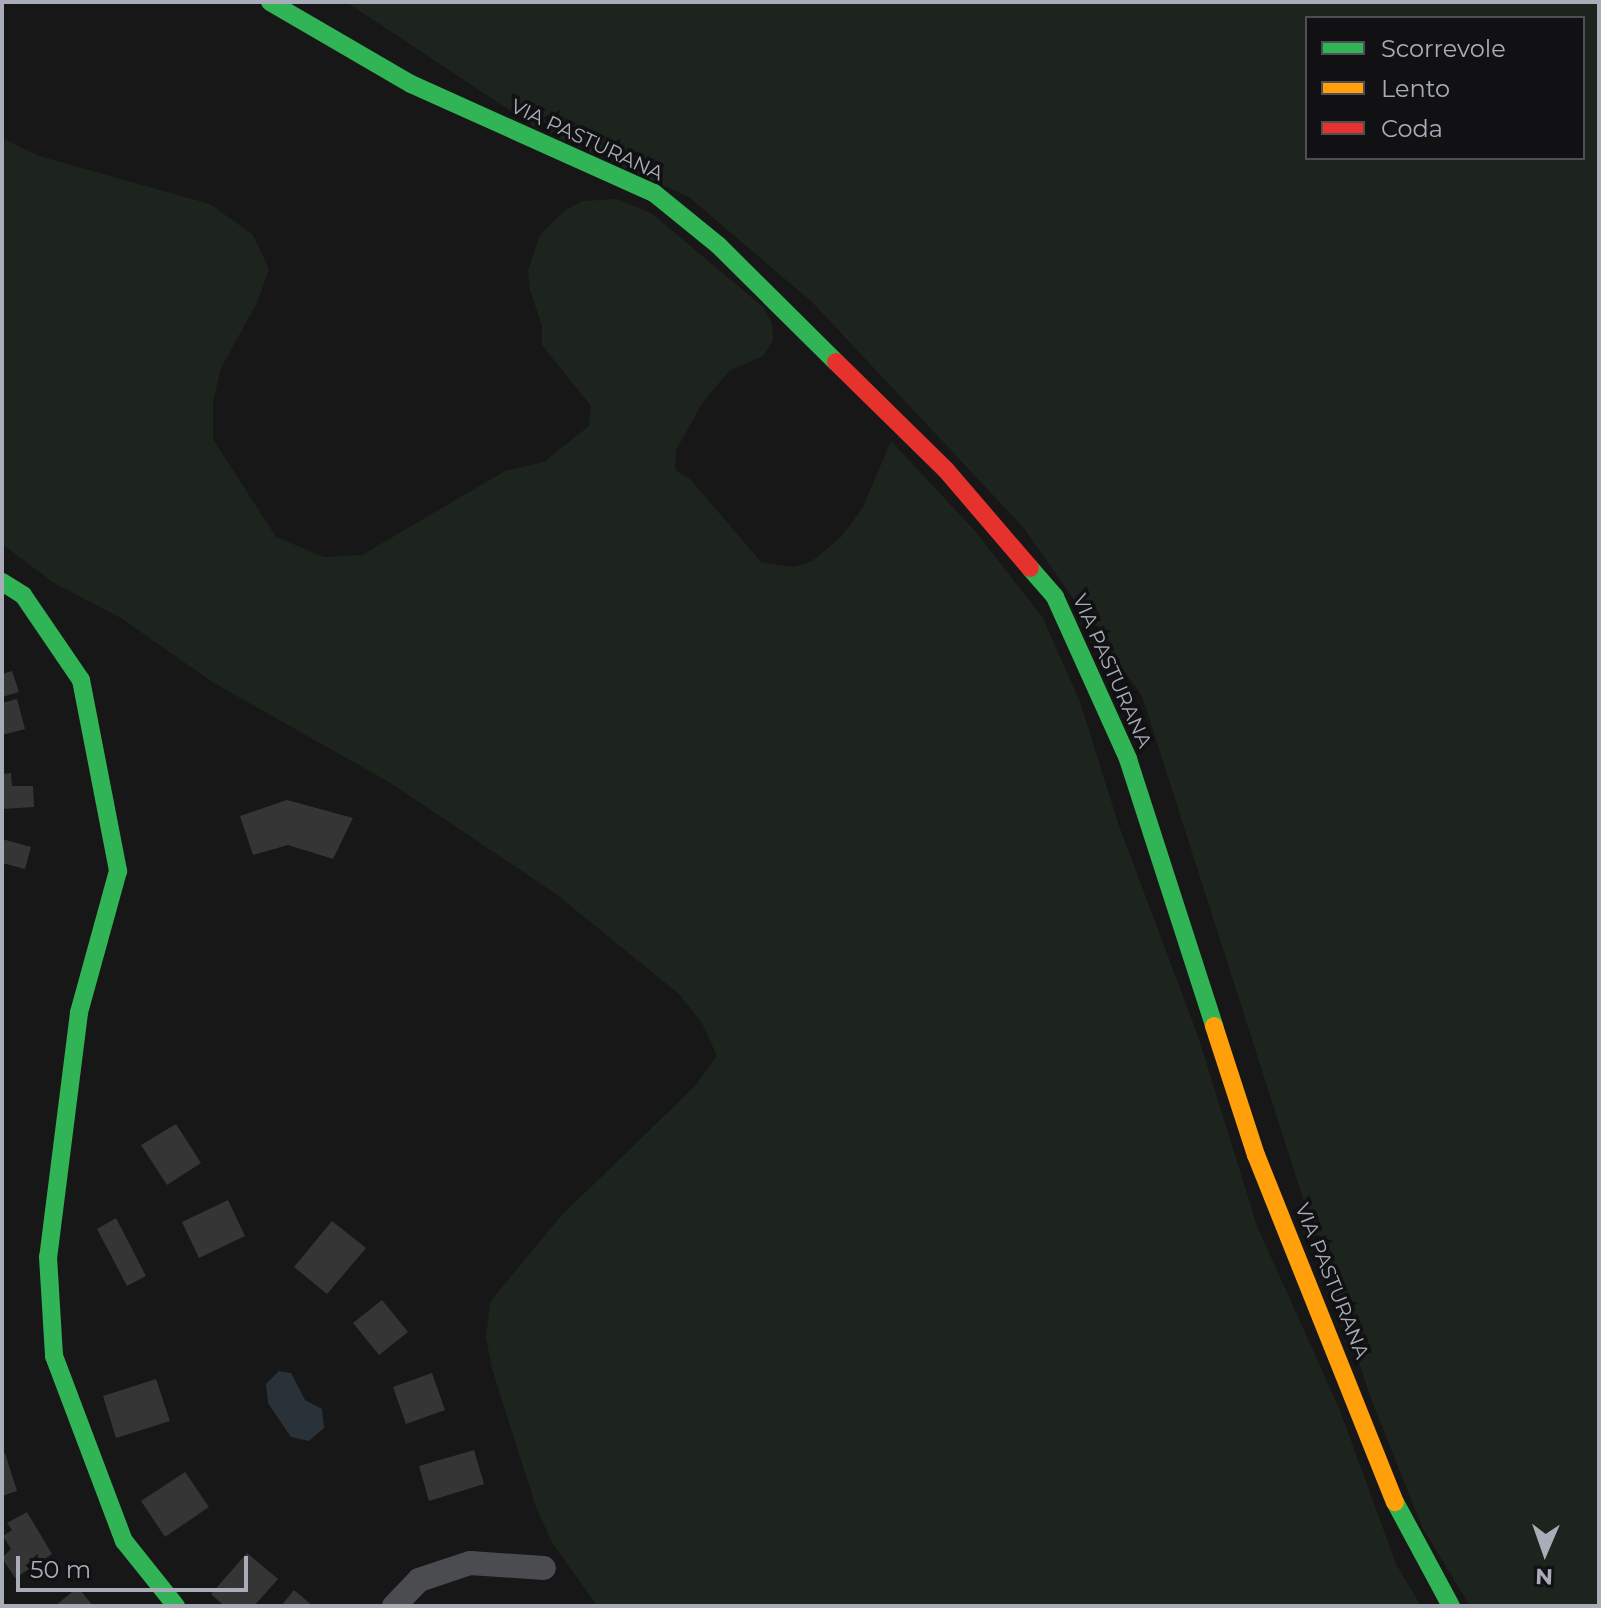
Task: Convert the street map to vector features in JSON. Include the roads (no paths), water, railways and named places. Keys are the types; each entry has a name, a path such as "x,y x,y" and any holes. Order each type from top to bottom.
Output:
{"street":[{"name":"VIA PASTURANA","path":"270,2 411,84 654,193 718,245 946,470 1055,597 1128,759 1256,1155 1408,1534 1451,1606"},
{"path":"2,582 23,595 81,680 118,871 79,1013 48,1257 54,1356 124,1541 176,1606"},
{"path":"394,1606 419,1580 470,1563 544,1568"}]}
